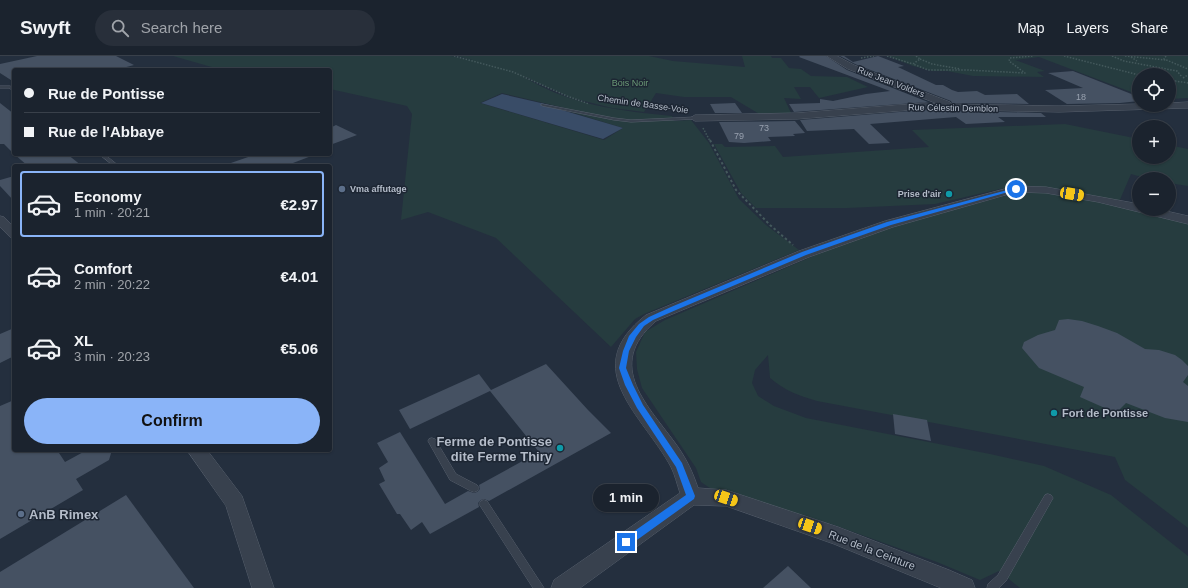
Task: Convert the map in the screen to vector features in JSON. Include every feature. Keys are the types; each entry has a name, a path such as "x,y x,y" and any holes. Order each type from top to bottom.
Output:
{"street":[{"name":"Rue Jean Volders","path":"831,56 851,67 921,93 953,107"},
{"name":"Rue Célestin Demblon","path":"695,118 797,116 900,108 953,107 1059,109 1188,105"},
{"path":"562,588 690,496 679,465 640,406 629,385 623,368 626,351 629,344 641,325 651,318 804,254 889,224 1016,189 1046,190 1098,199 1132,207"},
{"path":"1171,216 1188,220"},
{"path":"0,220 12,232"},
{"path":"198,452 235,502 263,588"},
{"name":"Rue de la Ceinture","path":"690,496 726,498 741,503 838,536 942,577 964,588"}],"lane":[{"path":"0,87 12,89"},
{"path":"543,105 614,119 646,121 695,118"},
{"path":"103,156 113,164"},
{"path":"432,441 453,477 474,488"},
{"path":"992,588 1002,578 1048,498"},
{"path":"484,504 539,588"}],"path":[{"name":"Chemin de Basse-Voie","path":"454,56 501,68 532,80 569,98 589,104"},
{"path":"887,56 928,70 967,70 1025,73 1009,61 1010,58 1033,56"},
{"path":"916,56 932,64 967,70"},
{"path":"1064,56 1132,73"},
{"path":"1112,56 1124,61 1177,71 1185,82"},
{"path":"1126,56 1166,60 1188,69"},
{"path":"1126,56 1137,61"},
{"path":"1166,56 1164,59 1166,60"},
{"path":"913,64 920,59"},
{"path":"1182,77 1188,75"},
{"path":"1176,81 1188,83"},
{"path":"706,132 705,134 736,190 770,225 804,254"}],"green space":[{"name":"Bois Noir","path":"173,56 451,56 472,60 457,56 649,56 673,61 745,67 742,56 771,56 772,58 781,58 789,68 801,69 811,76 847,77 868,87 819,98 810,87 794,87 801,99 784,98 791,113 761,115 731,97 684,97 656,93 644,112 612,108 572,98 523,76 558,94 595,105 633,112 672,116 674,121 691,120 709,143 739,199 766,225 799,250 644,314 635,319 611,347 496,238 428,212 401,220 412,114 407,106 332,89 332,68 215,68","holes":["502,93 565,108 571,112 623,128 604,140 480,103"]},
{"path":"888,56 1188,56 1188,98 1176,99 1176,68 1132,68 1132,92 1039,57 1015,60 1045,71 1037,72 1044,77 973,76 947,71 933,71 913,66"},
{"path":"1065,124 1132,138 1132,164 1176,164 1176,146 1188,149 1188,186 1176,184 1176,172 1132,172 1119,202 1048,188 1024,186 1000,189 935,204 847,208 756,208 741,193 714,144 722,144 725,147 775,146 783,157 929,147 912,130"},
{"path":"1045,191 1100,200 1132,208 1132,216 1167,216 1188,221 1188,528 1125,480 1115,457 817,401 803,397 781,386 770,378 768,355 755,370 752,383 758,396 774,406 806,418 1044,466 1111,495 1188,556 1188,588 1020,588 999,571 980,580 937,562 834,525 710,488 701,482 696,468 642,388 637,369 636,352 645,332 665,320 832,248 902,223 1020,192"}],"water":[{"path":"502,94 554,106 555,108 623,128 603,139 481,103"}],"building":[{"path":"37,56 116,56 134,65 123,68 12,68 12,81 0,73 0,64"},
{"path":"826,56 847,70 928,102 794,112 789,104 820,103 820,99 833,101 890,91 799,57"},
{"path":"840,56 844,56 853,62 878,56 904,66 898,67 936,85 943,85 958,92 977,91 985,95 1017,94 1029,104 952,103 951,101 855,64"},
{"path":"1073,71 1132,94 1132,102 1067,104 1045,90 1083,88 1048,73"},
{"path":"0,103 12,112 12,152 4,144 0,144"},
{"path":"735,103 742,113 715,113 710,104"},
{"path":"924,110 1041,113 1046,117 998,117 1005,122 966,124 956,117 870,124 890,143 869,144 854,129 807,131 800,120"},
{"path":"795,121 805,133 793,134 795,136 768,137 771,141 744,143 729,142 719,122"},
{"path":"336,125 357,135 332,144 332,127"},
{"path":"16,156 70,156 80,164 26,164"},
{"path":"251,156 311,156 290,164 228,164"},
{"path":"12,177 12,199 0,186 0,180"},
{"path":"1068,319 1082,321 1098,326 1117,333 1145,349 1159,350 1175,355 1182,360 1188,366 1188,375 1183,382 1188,386 1188,422 1165,418 1126,403 1116,413 1080,397 1084,387 1039,368 1022,348 1024,342 1038,335 1055,330 1059,320"},
{"path":"12,329 12,357 0,363 0,334"},
{"name":"Ferme de Pontisse dite Ferme Thiry","path":"546,364 611,433 489,501 484,499 481,500 478,503 479,507 430,534 422,522 411,530 400,514 397,514 379,484 385,481 379,468 388,462 377,443 400,432 445,504 468,491 474,493 477,492 480,489 479,485 539,452 490,391 410,429 399,410 479,374 491,390"},
{"name":"AnB Rimex","path":"12,401 12,452 58,452 65,462 83,452 111,452 109,460 76,479 83,490 0,539 0,406"},
{"path":"893,414 927,420 931,441 895,434"},
{"path":"126,495 194,588 0,588 0,572"},
{"path":"788,566 811,588 763,588"}],"place":[{"name":"Vma affutage","path":"342,189"},
{"name":"Prise d'air","path":"949,194"},
{"name":"Fort de Pontisse","path":"1054,413"},
{"name":"Ferme de Pontisse dite Ferme Thiry","path":"560,448"},
{"name":"AnB Rimex","path":"21,514"}],"route":[{"path":"626,542 690,496 679,465 640,406 629,385 623,368 626,351 633,336 641,325 651,318 804,254 889,224 1016,189"}]}
